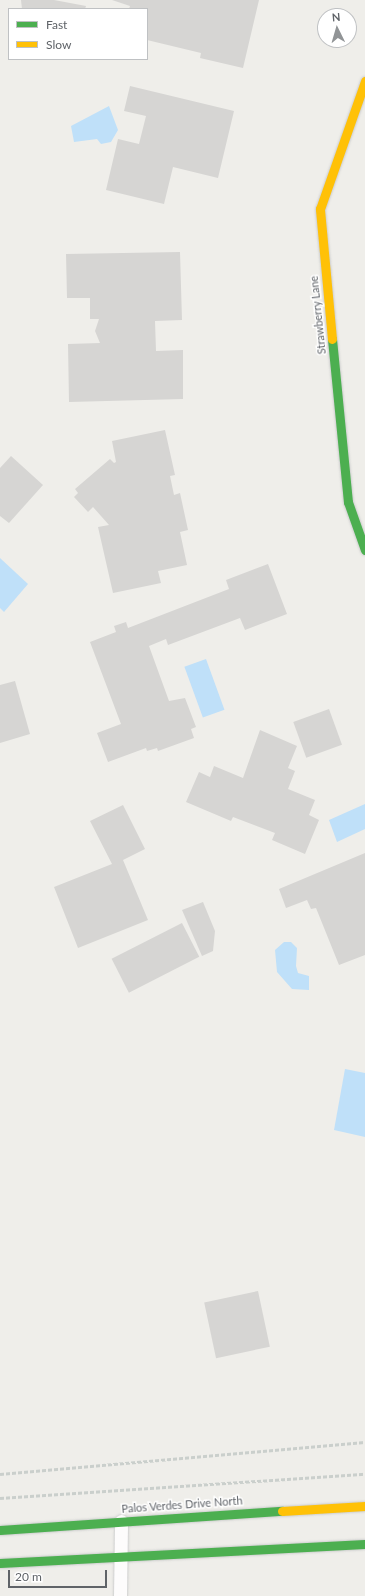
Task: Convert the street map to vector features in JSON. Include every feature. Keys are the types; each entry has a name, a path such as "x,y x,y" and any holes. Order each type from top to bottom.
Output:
{"main road":[{"name":"Strawberry Lane","path":"365,81 320,209 348,502 365,550"},
{"name":"Palos Verdes Drive North","path":"0,1530 365,1506"},
{"path":"0,1563 365,1544"}],"lane":[{"path":"120,1596 123,1556 121,1521"}],"path":[{"path":"0,1474 365,1442"},
{"path":"0,1498 365,1474"}],"water":[{"path":"109,106 118,130 111,142 101,144 97,139 74,142 71,126"},
{"path":"0,558 28,584 4,612 0,608"},
{"path":"206,659 224,710 203,718 184,667"},
{"path":"365,804 365,829 337,842 329,820"},
{"path":"284,942 291,942 297,948 296,966 298,973 309,976 309,990 292,989 277,972 275,950"},
{"path":"345,1069 365,1073 365,1137 334,1130"}],"building":[{"path":"21,0 54,0 86,6 85,8 22,8"},
{"path":"112,0 259,0 243,68 200,58 201,53 148,40 148,8 129,8 130,6"},
{"path":"130,86 234,111 218,178 173,167 164,204 106,190 118,139 139,144 146,116 124,111"},
{"path":"180,252 182,320 155,321 156,351 183,350 183,399 69,402 68,344 100,343 95,331 99,319 90,319 90,298 67,298 66,254"},
{"path":"165,430 175,475 170,476 174,495 180,493 188,530 180,532 187,565 158,571 161,583 113,593 98,527 109,525 93,507 88,512 74,497 78,493 75,489 110,459 114,463 116,462 112,441"},
{"path":"11,456 43,485 9,523 0,516 0,468"},
{"path":"268,564 287,614 245,630 240,618 168,645 166,639 149,646 169,701 185,698 196,727 191,729 194,738 158,751 157,748 147,751 146,748 108,762 97,733 121,724 90,642 116,632 114,626 126,622 128,628 229,589 226,580"},
{"path":"15,681 30,734 0,743 0,685"},
{"path":"329,709 342,745 306,758 293,722"},
{"path":"260,730 297,746 288,768 295,771 288,789 315,800 309,815 319,820 305,854 272,840 275,833 233,817 231,821 186,802 199,772 210,777 214,766 243,778"},
{"path":"123,805 145,849 123,860 148,920 78,948 54,887 112,864 90,821"},
{"path":"365,853 365,955 339,965 316,908 311,909 307,900 286,908 279,889"},
{"path":"203,902 215,931 213,951 202,956 182,910"},
{"path":"182,923 199,957 129,993 112,959"},
{"path":"258,1291 270,1347 216,1358 204,1302"}],"traffic: fast":[{"path":"332,339 348,502 365,550"},
{"path":"0,1530 282,1511"},
{"path":"0,1563 365,1544"}],"traffic: slow":[{"path":"332,339 320,209 365,81"},
{"path":"282,1511 365,1506"}]}
